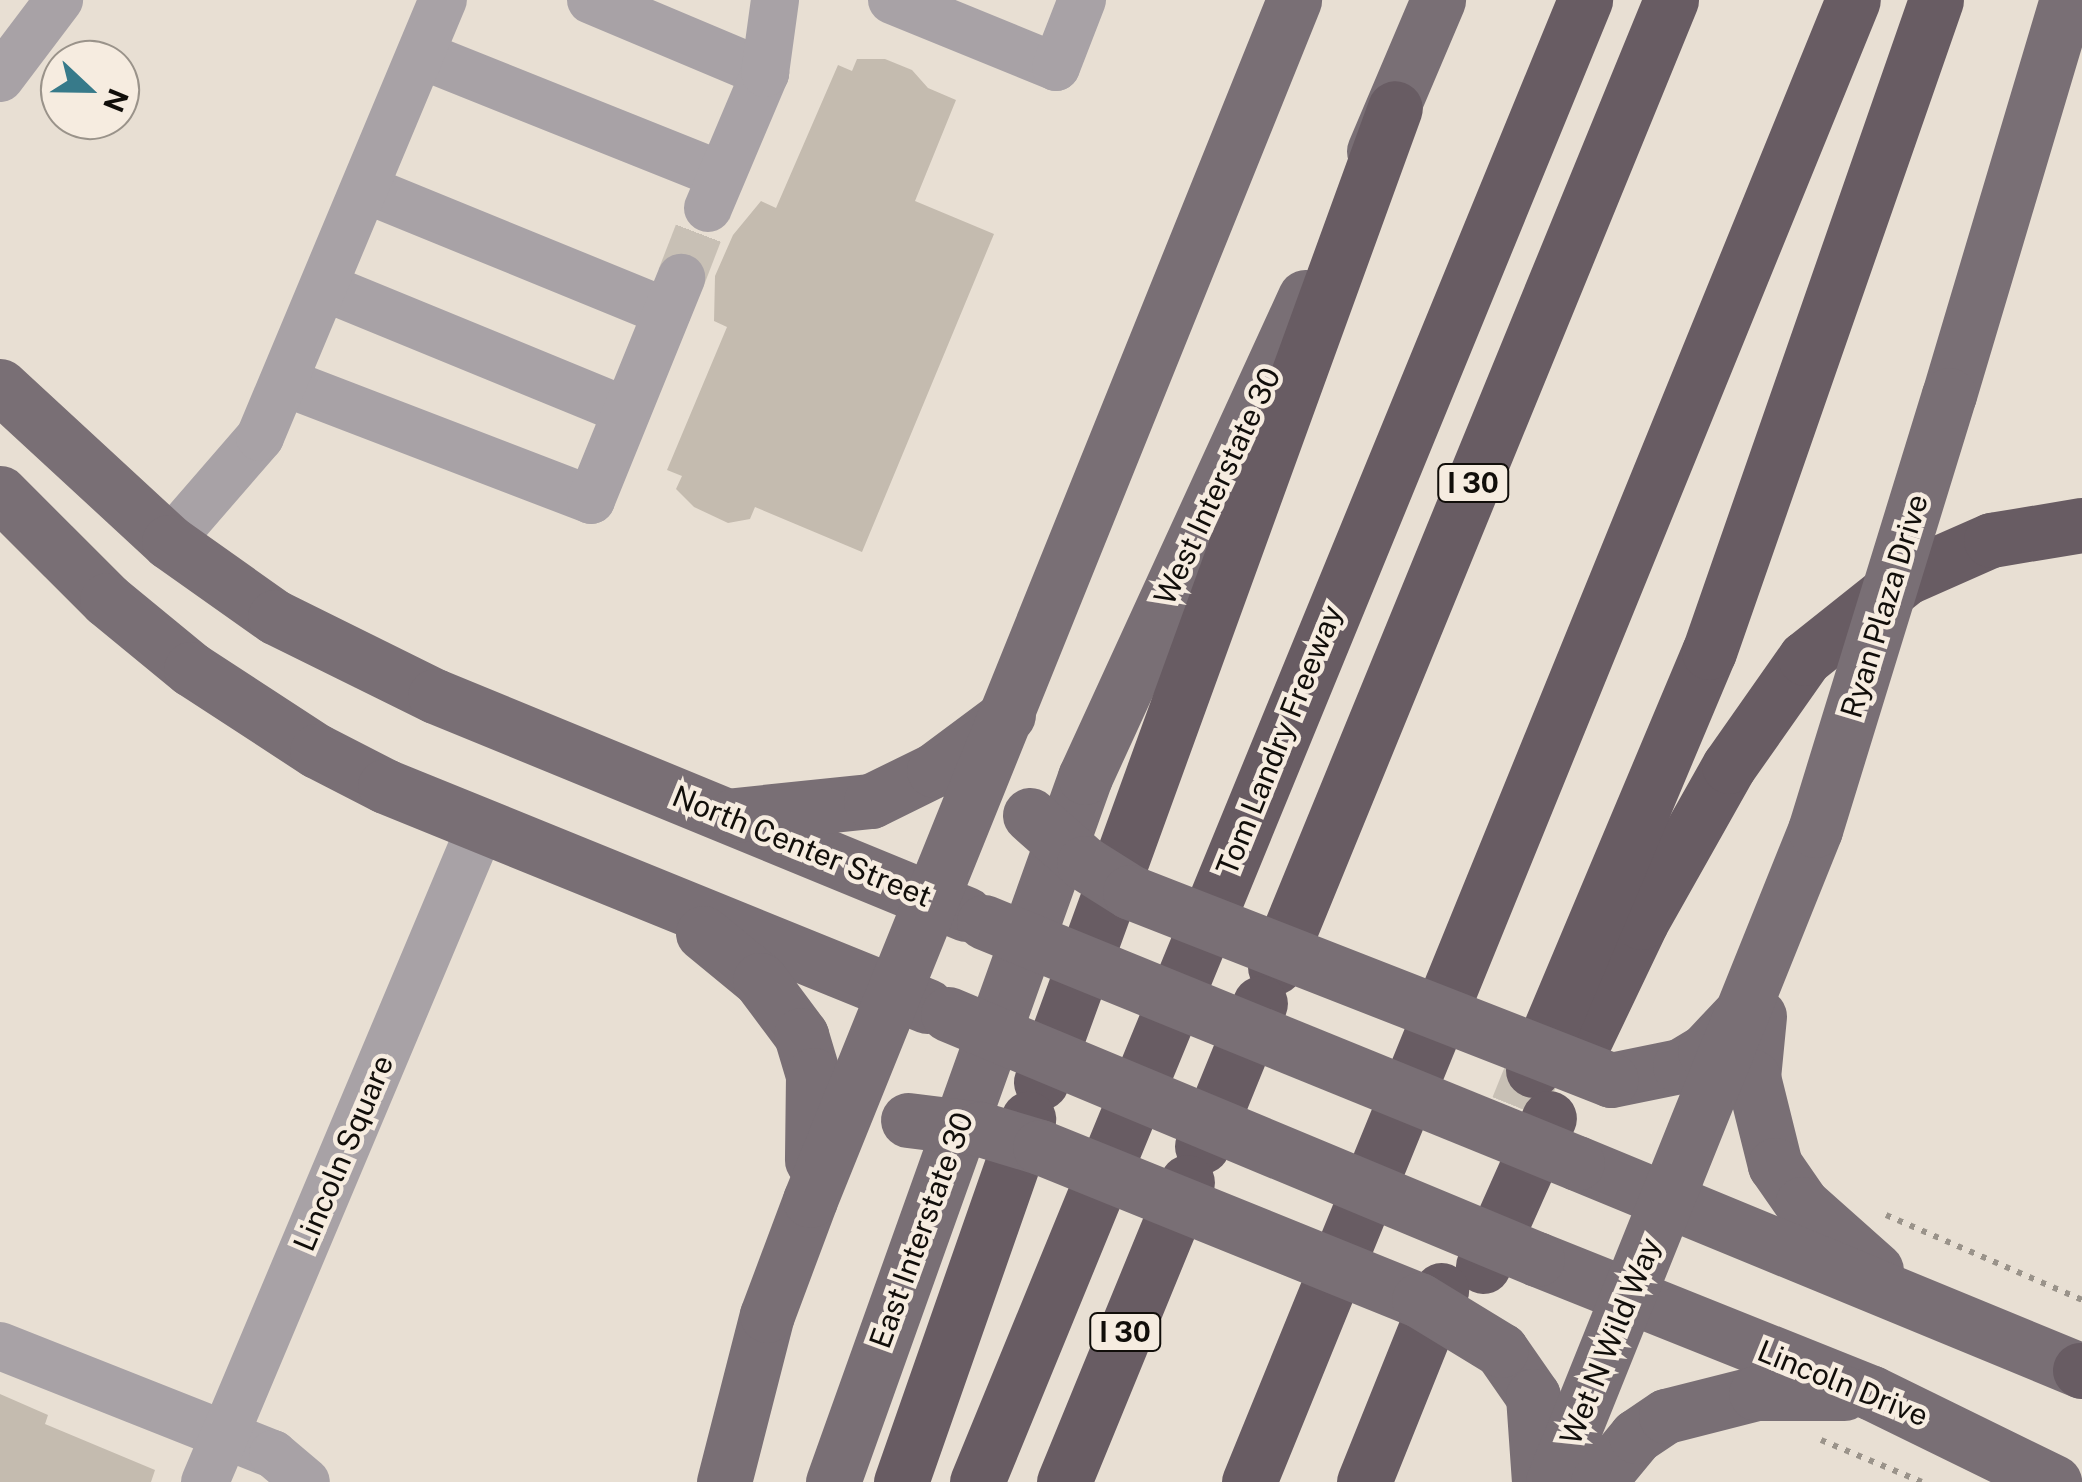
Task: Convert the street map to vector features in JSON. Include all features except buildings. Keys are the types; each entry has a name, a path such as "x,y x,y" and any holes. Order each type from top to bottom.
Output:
{"highway":[{"name":"Tom Landry Freeway","path":"977,1482 1585,0"},
{"name":"I 30","path":"1064,1482 1670,0"},
{"path":"1249,1482 1854,0"},
{"path":"1559,1103 1709,652 1936,0"},
{"path":"901,1482 1035,1100 1395,108"},
{"path":"1364,1482 1462,1278 1559,1103 1640,922 1729,766 1805,658 1907,577 1991,540 2082,526"},
{"path":"1386,1482 1462,1278"}],"main road":[{"path":"724,1482 768,1315 818,1178 1010,713 1294,0"},
{"name":"West Interstate 30","path":"1012,979 1093,760 1395,108 1438,0"},
{"name":"Ryan Plaza Drive","path":"1668,1200 1756,986 1814,830 2068,27"},
{"name":"North Center Street","path":"0,386 169,542 274,617 346,654 984,922 1559,1103 1668,1200"},
{"path":"4,504 107,600 264,722 385,786 654,893 1627,1295"},
{"path":"1010,713 1010,772 1030,815 1084,863 1130,892 1559,1103 1680,1066 1705,1051 1756,986"},
{"path":"728,816 871,801 934,770 1010,713"},
{"path":"654,893 760,980 800,1035 813,1075 818,1178"},
{"name":"East Interstate 30","path":"832,1482 1012,979"},
{"path":"1756,986 1754,1077 1775,1165 1802,1204 1904,1295"},
{"path":"818,1178 908,1120 980,1129 1040,1147 1419,1300 1501,1350 1533,1396 1539,1482"},
{"path":"1668,1200 2082,1371"},
{"name":"Wet N Wild Way","path":"1554,1482 1668,1200"},
{"name":"Lincoln Drive","path":"1627,1295 1872,1392 2054,1482"},
{"path":"1598,1482 1636,1436 1700,1404 1756,1394 1872,1392"}],"street":[{"path":"0,78 59,0"},
{"path":"169,542 260,436 443,0"},
{"path":"591,0 765,73"},
{"path":"420,55 715,192 765,73 775,0"},
{"path":"892,0 1056,66 1082,0"},
{"path":"284,382 591,500 674,295 365,189"},
{"path":"324,287 627,411"},
{"name":"Lincoln Square","path":"205,1482 482,824"},
{"path":"0,1346 272,1454 306,1482"}],"path":[{"path":"1870,1209 2082,1300"}],"tunnel":[{"path":"681,278 708,208"},
{"path":"1518,1107 1533,1070"}]}
